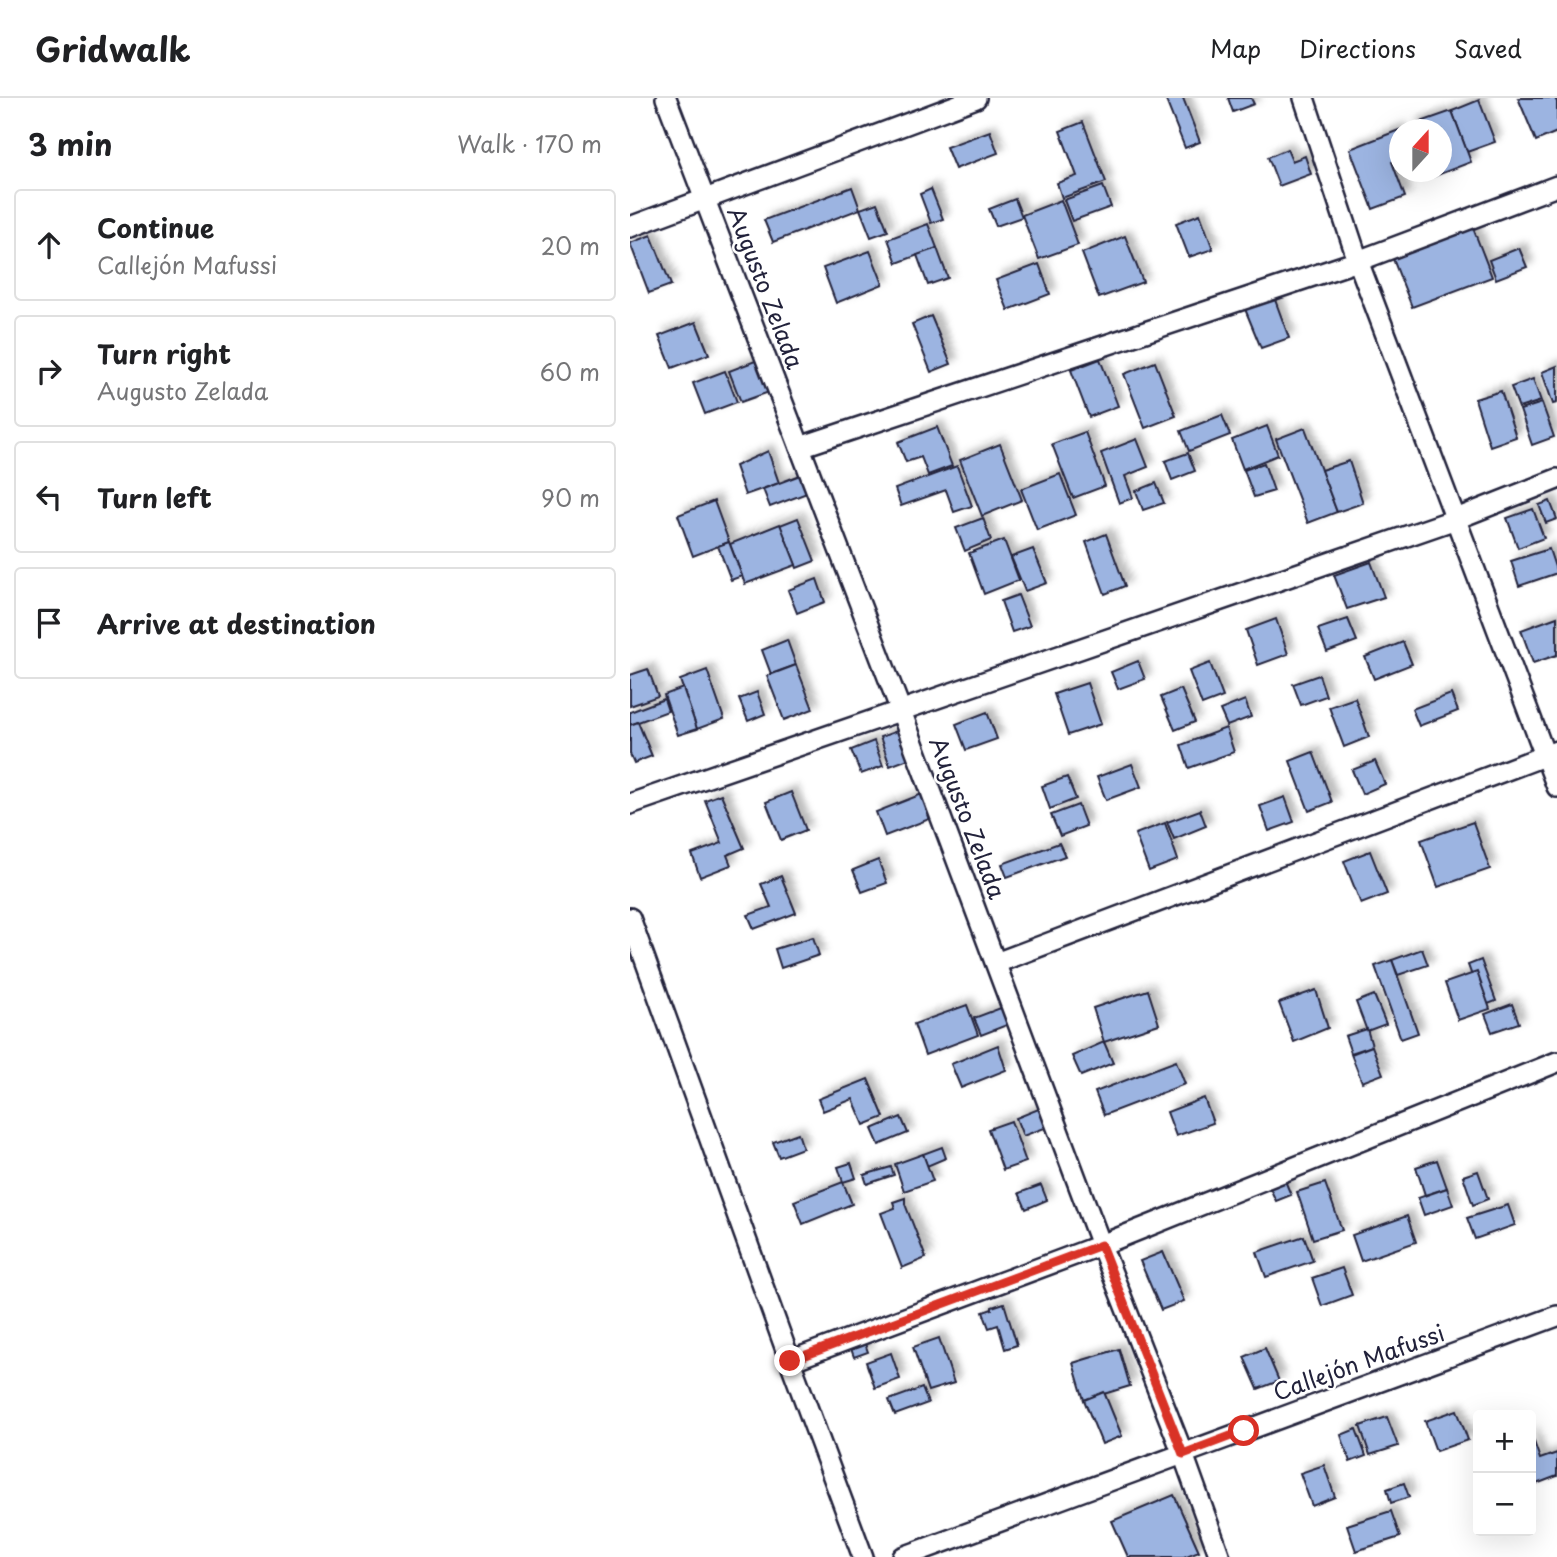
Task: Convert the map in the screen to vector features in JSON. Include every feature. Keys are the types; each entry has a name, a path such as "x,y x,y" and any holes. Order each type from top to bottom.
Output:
{"street":[{"name":"Augusto Zelada","path":"666,98 1220,1557"},
{"path":"630,227 976,98"},
{"path":"1304,98 1358,261 1456,519 1551,753 1557,786"},
{"path":"800,447 1358,261 1557,186"},
{"path":"630,804 1456,519 1557,479"},
{"path":"996,963 1551,753"},
{"path":"630,918 863,1557"},
{"path":"790,1361 1101,1245 1557,1062"},
{"name":"Callejón Mafussi","path":"903,1557 1557,1316"}],"building":[{"path":"1165,98 1183,98 1200,142 1185,148"},
{"path":"1228,98 1251,98 1254,104 1233,112"},
{"path":"1518,98 1555,98 1557,132 1536,141"},
{"path":"1479,100 1495,142 1467,152 1452,111"},
{"path":"1452,111 1471,162 1452,169 1452,119 1429,119"},
{"path":"1083,122 1106,182 1062,198 1057,183 1077,176 1060,131"},
{"path":"990,131 998,153 955,169 946,147"},
{"path":"1389,134 1389,182 1399,182 1405,197 1373,209 1350,149"},
{"path":"1287,149 1292,161 1305,156 1311,174 1279,186 1268,157"},
{"path":"1103,186 1111,207 1072,221 1064,200"},
{"path":"852,187 860,209 773,242 764,220"},
{"path":"931,189 943,219 931,223 920,194"},
{"path":"1015,199 1022,217 996,226 989,209"},
{"path":"1061,200 1078,245 1039,259 1022,215"},
{"path":"877,203 888,231 871,237 860,209"},
{"path":"1200,214 1213,249 1189,257 1176,223"},
{"path":"928,224 937,248 897,263 888,239"},
{"path":"1473,228 1492,277 1412,307 1393,259"},
{"path":"651,235 671,285 649,293 630,243"},
{"path":"1125,236 1143,282 1099,298 1082,253"},
{"path":"937,248 948,278 928,285 917,255"},
{"path":"1519,248 1527,267 1496,279 1489,260"},
{"path":"870,251 883,284 836,303 823,268"},
{"path":"1039,264 1050,294 1008,310 996,280"},
{"path":"1274,297 1289,338 1261,348 1245,309"},
{"path":"931,316 951,364 931,372 912,324"},
{"path":"696,322 709,354 672,368 659,336"},
{"path":"763,358 775,390 741,402 729,371"},
{"path":"1100,359 1118,406 1089,417 1071,370"},
{"path":"1155,362 1176,416 1145,428 1124,374"},
{"path":"1557,366 1557,403 1553,404 1542,372"},
{"path":"725,371 737,402 705,414 693,383"},
{"path":"1533,379 1541,401 1519,408 1511,387"},
{"path":"1501,391 1516,437 1490,446 1475,399"},
{"path":"1542,403 1554,437 1532,445 1520,410"},
{"path":"1222,415 1230,435 1189,451 1181,431"},
{"path":"1267,426 1278,455 1243,469 1232,440"},
{"path":"937,427 952,466 928,475 921,457 906,462 898,442"},
{"path":"1305,428 1337,512 1308,523 1276,439"},
{"path":"1085,432 1105,486 1073,498 1052,444"},
{"path":"1137,439 1148,467 1125,476 1133,498 1119,503 1101,453"},
{"path":"1000,444 1022,500 982,516 960,460"},
{"path":"768,451 779,483 745,495 735,466"},
{"path":"1188,453 1195,471 1172,480 1165,461"},
{"path":"1349,461 1363,503 1337,512 1321,470"},
{"path":"1264,463 1274,491 1254,497 1244,470"},
{"path":"957,466 972,506 954,512 946,490 901,506 895,489"},
{"path":"808,472 815,490 770,507 763,489"},
{"path":"1060,474 1076,515 1037,530 1021,489"},
{"path":"1156,483 1164,503 1143,510 1136,491"},
{"path":"714,501 729,542 693,556 678,515"},
{"path":"1550,501 1557,519 1546,523 1539,505"},
{"path":"1533,509 1544,538 1518,548 1507,518"},
{"path":"798,518 815,561 797,568 780,525"},
{"path":"983,518 991,540 965,551 956,528"},
{"path":"780,524 796,565 745,584 730,544"},
{"path":"1106,534 1125,586 1105,594 1086,542"},
{"path":"1004,540 1019,580 984,594 969,553"},
{"path":"729,542 742,576 731,580 718,546"},
{"path":"1033,549 1047,583 1025,591 1011,557"},
{"path":"1549,549 1557,573 1519,586 1511,561"},
{"path":"1371,562 1384,597 1347,609 1334,575"},
{"path":"817,579 825,602 797,613 788,590"},
{"path":"1018,595 1030,626 1012,632 1001,601"},
{"path":"1557,617 1557,655 1533,663 1521,630"},
{"path":"1276,619 1288,654 1258,665 1246,630"},
{"path":"1348,619 1357,641 1327,652 1318,629"},
{"path":"787,640 796,665 771,674 762,650"},
{"path":"1403,642 1412,664 1374,679 1365,657"},
{"path":"1138,661 1145,679 1118,689 1111,672"},
{"path":"1210,663 1223,697 1202,705 1189,671"},
{"path":"796,665 813,709 784,720 767,676"},
{"path":"648,669 658,696 630,706 630,675"},
{"path":"707,670 724,719 697,729 680,680"},
{"path":"1319,675 1326,696 1301,705 1293,684"},
{"path":"1087,683 1101,724 1068,735 1054,694"},
{"path":"683,688 697,729 678,735 664,695"},
{"path":"1181,689 1195,722 1175,730 1161,697"},
{"path":"757,692 765,714 748,721 739,699"},
{"path":"1451,694 1458,711 1419,726 1412,709"},
{"path":"1355,698 1369,737 1344,747 1329,707"},
{"path":"664,699 668,711 630,725 630,712"},
{"path":"1245,700 1251,717 1227,726 1220,710"},
{"path":"987,712 997,739 966,750 956,724"},
{"path":"638,722 652,756 634,763 630,754 630,725"},
{"path":"1226,728 1234,752 1189,768 1181,745"},
{"path":"900,730 911,758 890,766 880,737"},
{"path":"874,741 883,766 861,774 851,750"},
{"path":"1313,752 1332,802 1309,811 1290,761"},
{"path":"1375,761 1385,784 1362,794 1352,770"},
{"path":"1132,764 1141,787 1106,800 1097,777"},
{"path":"1067,777 1076,799 1050,809 1042,786"},
{"path":"791,792 806,830 781,840 766,802"},
{"path":"721,794 744,848 727,855 731,865 700,877 692,854 722,843 705,800"},
{"path":"922,794 932,818 885,836 876,812"},
{"path":"1285,797 1294,822 1269,831 1260,806"},
{"path":"1078,805 1086,826 1060,836 1051,815"},
{"path":"1200,810 1206,826 1174,839 1167,822"},
{"path":"1473,822 1490,869 1438,887 1421,840"},
{"path":"1165,823 1178,860 1149,871 1135,834"},
{"path":"1059,843 1065,856 1007,877 1002,864"},
{"path":"1370,851 1387,894 1361,904 1344,861"},
{"path":"878,860 887,883 862,892 853,870"},
{"path":"781,876 796,913 754,929 748,915 771,907 761,884"},
{"path":"813,937 819,955 781,968 775,949"},
{"path":"1422,949 1428,965 1398,975 1392,960"},
{"path":"1392,960 1418,1033 1401,1039 1375,966"},
{"path":"1481,960 1496,1001 1483,1006 1468,965"},
{"path":"1477,972 1490,1009 1458,1020 1445,983"},
{"path":"1148,990 1159,1024 1104,1042 1093,1008"},
{"path":"1316,990 1328,1028 1294,1042 1279,1003"},
{"path":"1374,995 1386,1024 1367,1031 1356,1002"},
{"path":"1512,1004 1519,1023 1492,1032 1485,1014"},
{"path":"967,1005 978,1035 925,1055 914,1024"},
{"path":"1006,1006 1012,1023 981,1035 974,1018"},
{"path":"1367,1029 1372,1046 1351,1053 1345,1036"},
{"path":"1104,1042 1113,1063 1081,1076 1072,1056"},
{"path":"998,1045 1006,1070 961,1088 951,1064"},
{"path":"1372,1046 1383,1074 1362,1082 1351,1054"},
{"path":"1176,1061 1185,1084 1104,1115 1095,1092"},
{"path":"868,1079 884,1117 864,1125 853,1099 823,1111 818,1099"},
{"path":"1204,1098 1213,1123 1176,1136 1167,1112"},
{"path":"1046,1106 1053,1125 1023,1136 1016,1118"},
{"path":"901,1117 908,1133 879,1145 872,1129"},
{"path":"1011,1121 1026,1162 1003,1170 988,1129"},
{"path":"798,1133 803,1148 779,1157 773,1142"},
{"path":"942,1147 946,1158 927,1166 923,1154"},
{"path":"923,1154 933,1181 904,1191 895,1164"},
{"path":"1437,1160 1447,1188 1425,1195 1416,1167"},
{"path":"851,1163 856,1178 843,1182 838,1167"},
{"path":"891,1167 894,1175 867,1184 864,1175"},
{"path":"1281,1171 1291,1195 1276,1201 1265,1178"},
{"path":"1478,1171 1488,1199 1473,1205 1463,1176"},
{"path":"843,1182 852,1204 803,1224 794,1201"},
{"path":"1325,1183 1342,1230 1313,1239 1297,1192"},
{"path":"1041,1185 1047,1200 1026,1209 1019,1193"},
{"path":"1447,1188 1453,1205 1424,1215 1418,1198"},
{"path":"905,1198 926,1258 902,1268 881,1213 895,1208 893,1202"},
{"path":"1508,1205 1515,1225 1475,1239 1467,1218"},
{"path":"1407,1216 1416,1242 1361,1261 1352,1235"},
{"path":"1304,1236 1313,1261 1266,1277 1257,1252"},
{"path":"1163,1252 1184,1301 1161,1310 1140,1261"},
{"path":"1342,1268 1352,1295 1322,1306 1312,1278"},
{"path":"1004,1303 1017,1345 1005,1349 998,1325 989,1328 983,1312"},
{"path":"860,1330 868,1352 854,1357 846,1335"},
{"path":"939,1338 954,1383 928,1391 913,1347"},
{"path":"1265,1348 1279,1381 1258,1389 1244,1357"},
{"path":"1119,1349 1130,1386 1084,1400 1073,1363"},
{"path":"891,1353 900,1379 875,1388 866,1362"},
{"path":"922,1388 928,1403 895,1415 889,1400"},
{"path":"1104,1392 1122,1436 1102,1444 1084,1400"},
{"path":"1457,1410 1468,1440 1436,1451 1425,1421"},
{"path":"1387,1417 1398,1446 1370,1455 1360,1426"},
{"path":"1356,1429 1366,1456 1350,1462 1341,1435"},
{"path":"1536,1447 1540,1459 1557,1453 1557,1476 1536,1484"},
{"path":"1324,1465 1335,1497 1312,1506 1300,1473"},
{"path":"1404,1483 1409,1497 1391,1503 1387,1489"},
{"path":"1174,1495 1199,1551 1184,1557 1128,1557 1112,1521"},
{"path":"1391,1511 1400,1537 1356,1551 1347,1525"}],"route":[{"path":"790,1361 1101,1245 1183,1454 1244,1431"}]}
